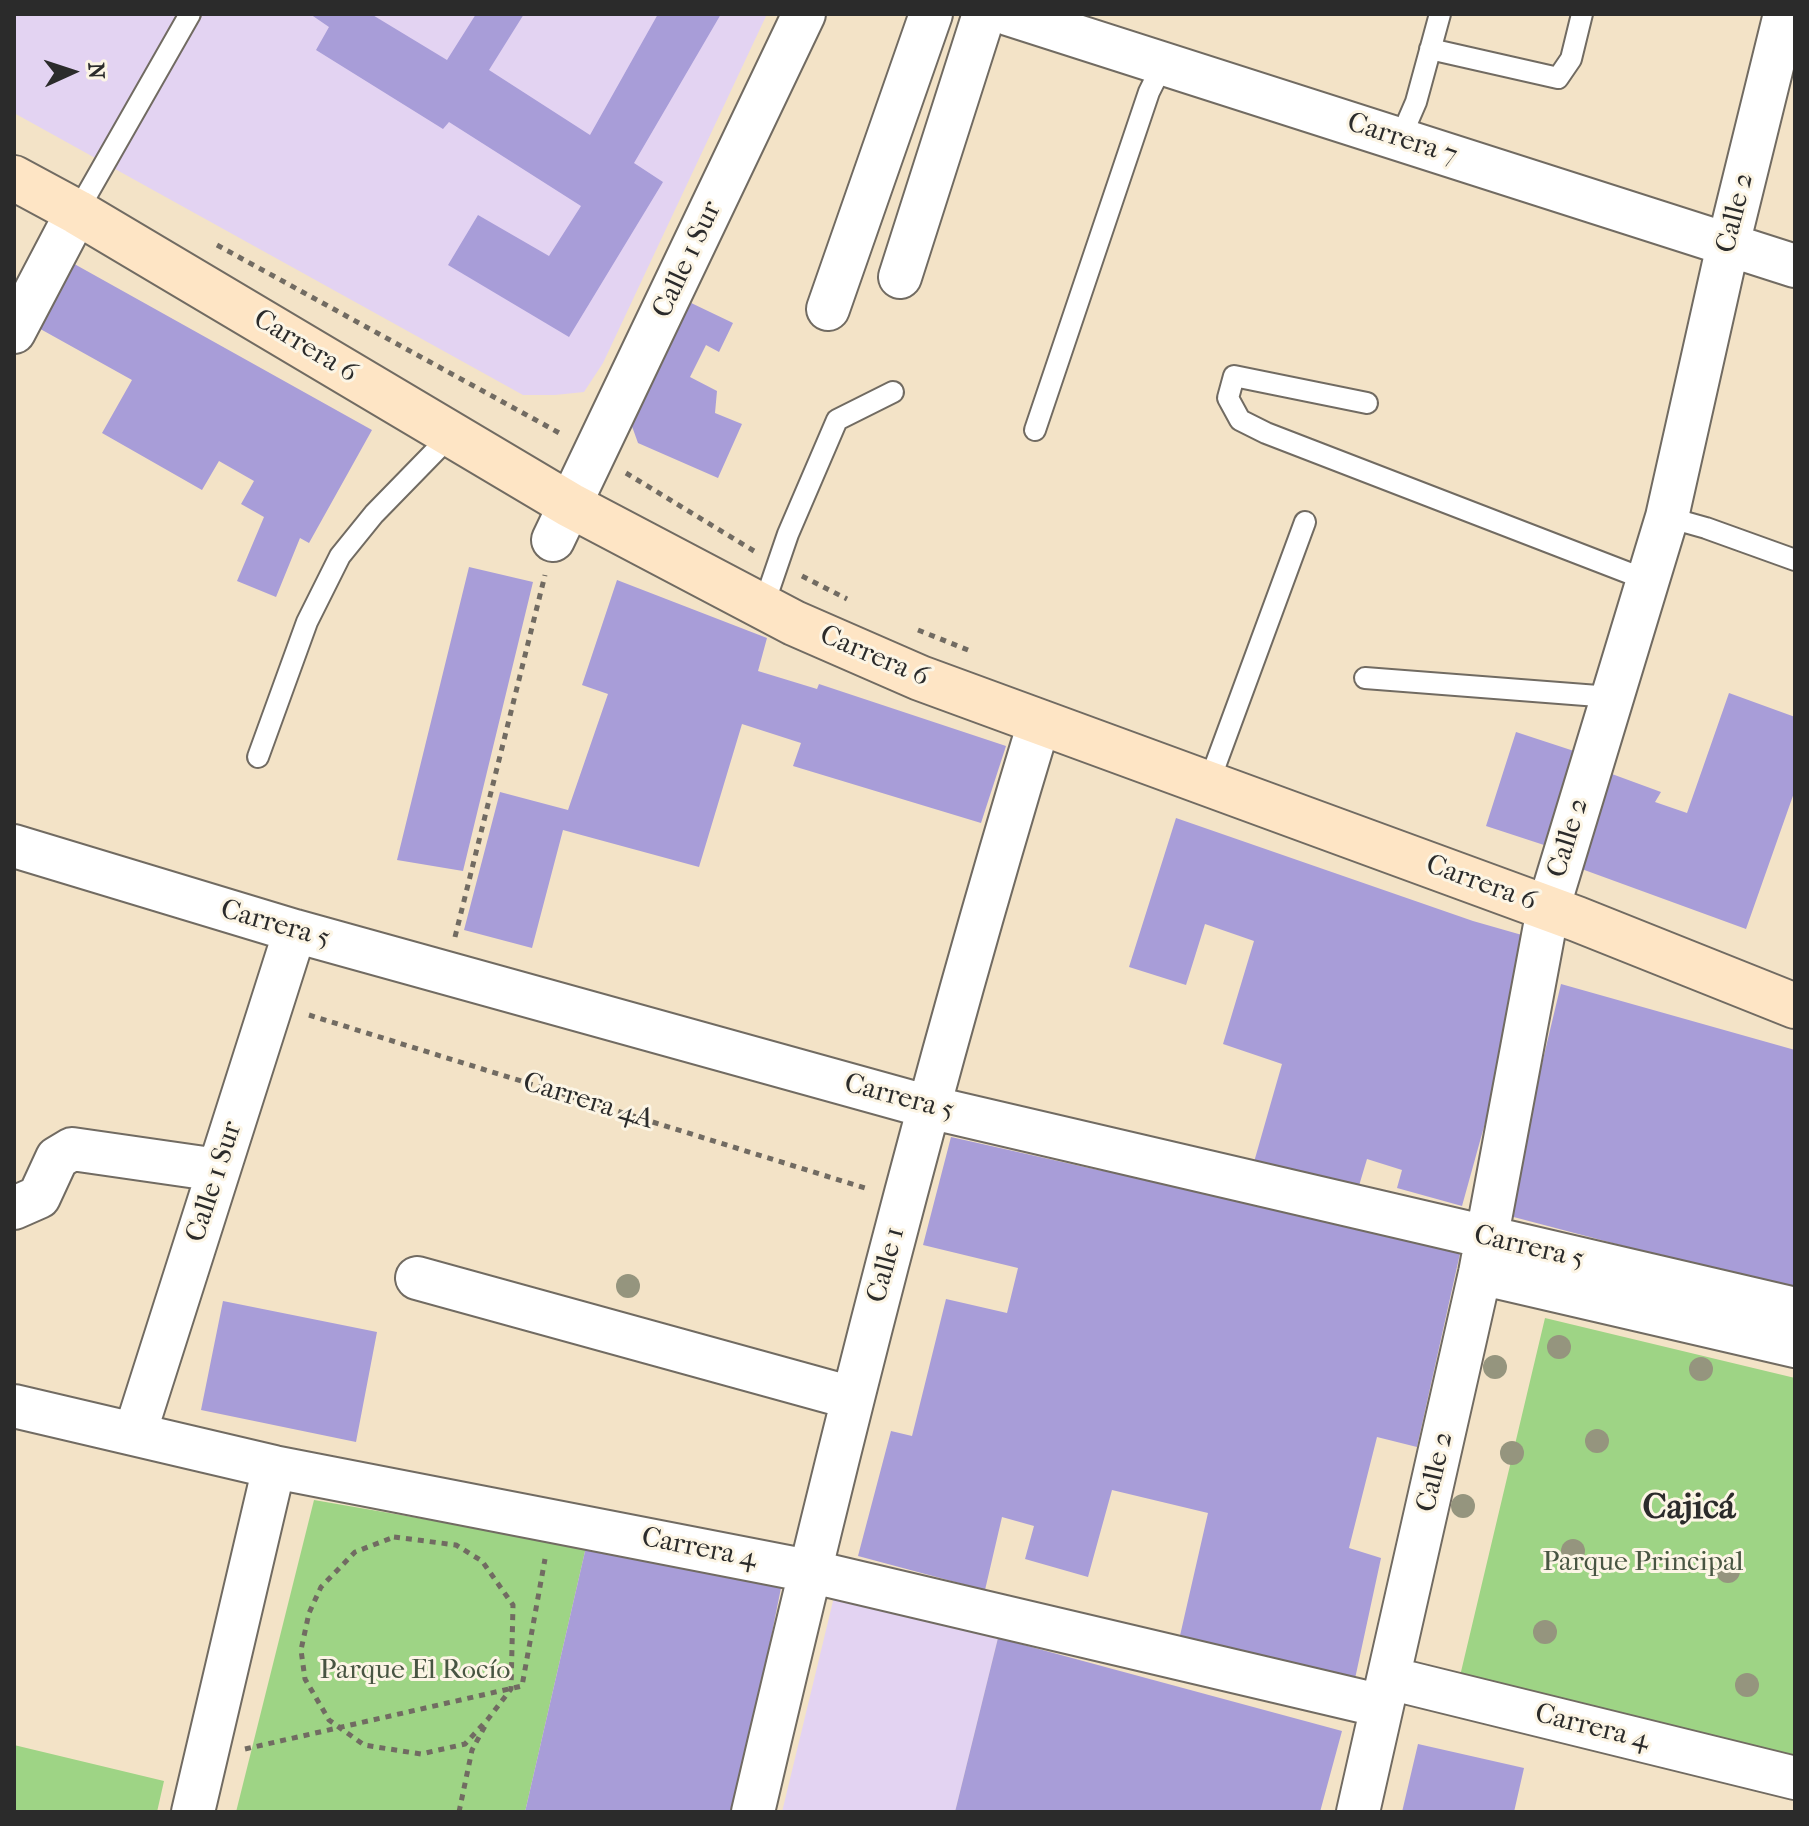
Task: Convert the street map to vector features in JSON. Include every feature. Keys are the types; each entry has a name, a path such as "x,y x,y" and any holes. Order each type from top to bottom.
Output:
{"main road":[{"name":"Carrera 6","path":"14,178 77,212 452,434 562,522 920,678 1548,909 1795,1006"}],"street":[{"name":"Calle 1 Sur","path":"562,522 804,14"},
{"path":"828,309 931,14"},
{"path":"900,277 984,14"},
{"name":"Carrera 7","path":"1008,14 1795,266"},
{"name":"Calle 2","path":"1358,1812 1483,1256 1548,909 1667,517 1728,245 1785,14"},
{"path":"14,332 77,212"},
{"name":"Calle 1","path":"753,1812 809,1571 904,1200 1039,723"},
{"name":"Carrera 5","path":"14,846 443,973 1483,1256 1795,1346"},
{"name":"Calle 1 Sur","path":"135,1433 295,931"},
{"path":"14,1208 39,1197 57,1158 72,1149 218,1170"},
{"name":"Carrera 5","path":"1483,1256 1795,1309"},
{"path":"417,1278 852,1398"},
{"name":"Carrera 4","path":"14,1406 274,1467 809,1571 1795,1778"},
{"path":"193,1812 274,1467"}],"lane":[{"path":"77,212 190,14"},
{"path":"1400,139 1416,102 1440,14"},
{"path":"1430,49 1558,78 1571,59 1582,14"},
{"path":"1035,430 1149,92 1163,64"},
{"path":"1367,403 1234,376 1228,398 1240,420 1266,433 1647,580"},
{"path":"763,607 837,420 893,392"},
{"path":"258,757 307,622 340,556 374,514 452,434"},
{"path":"1667,517 1795,560"},
{"path":"1208,785 1305,522"},
{"path":"1365,678 1611,697"}],"path":[{"path":"207,240 596,454 778,564 860,606"},
{"path":"443,973 471,878 562,522"},
{"path":"915,629 971,651"},
{"name":"Carrera 4A","path":"272,1004 904,1200"},
{"path":"205,1758 522,1686 552,1521"},
{"path":"394,1537 456,1545 482,1561 513,1605 511,1689 488,1719 465,1744 421,1754 364,1745 329,1720 305,1679 301,1650 309,1613 321,1587 355,1552 394,1537"},
{"path":"459,1812 472,1750 488,1719"}],"shaded area":[{"path":"14,14 767,14 603,363 584,392 523,395 14,113"},
{"path":"834,1597 998,1638 955,1812 782,1812"}],"green space":[{"name":"Parque Principal","path":"1545,1318 1795,1378 1795,1756 1460,1676"},
{"name":"Parque El Rocío","path":"314,1500 586,1547 525,1812 236,1812"},
{"path":"14,1745 164,1781 157,1812 14,1812"}],"building":[{"path":"310,14 371,14 447,60 476,14 524,14 489,70 590,135 658,14 721,14 634,163 663,182 569,337 448,265 478,215 549,256 581,206 449,122 443,129 316,50 329,27"},
{"path":"69,261 372,430 309,543 300,538 276,597 237,581 264,517 241,504 254,481 219,461 202,490 102,433 132,380 35,326"},
{"path":"687,301 733,323 719,352 706,345 690,377 717,391 715,413 742,424 718,478 638,443 629,418"},
{"path":"469,567 533,582 463,871 397,860"},
{"path":"617,580 767,638 758,671 817,689 819,684 1006,746 981,823 793,766 801,743 742,724 699,867 563,830 532,948 464,930 500,792 568,810 608,694 582,685"},
{"path":"1729,693 1795,717 1795,790 1746,929 1568,864 1601,770 1661,792 1655,802 1687,813"},
{"path":"1516,732 1574,751 1544,845 1486,826"},
{"path":"1176,818 1473,921 1536,939 1462,1206 1397,1188 1402,1170 1367,1159 1358,1189 1254,1162 1282,1064 1223,1044 1254,941 1205,924 1186,985 1129,967"},
{"path":"1561,984 1795,1050 1795,1291 1506,1215"},
{"path":"951,1137 1098,1170 1185,1185 1461,1249 1417,1447 1377,1437 1349,1548 1381,1558 1353,1688 1179,1640 1208,1513 1112,1490 1088,1577 1025,1559 1034,1526 1002,1517 985,1590 858,1556 891,1431 912,1436 946,1299 1007,1313 1018,1268 923,1245"},
{"path":"223,1301 377,1332 356,1442 201,1410"},
{"path":"586,1547 782,1583 736,1812 525,1812"},
{"path":"998,1638 1342,1731 1320,1812 955,1812"},
{"path":"1418,1744 1524,1768 1514,1812 1402,1812"}],"district":[{"name":"Cajicá","path":"1689,1509"}]}
